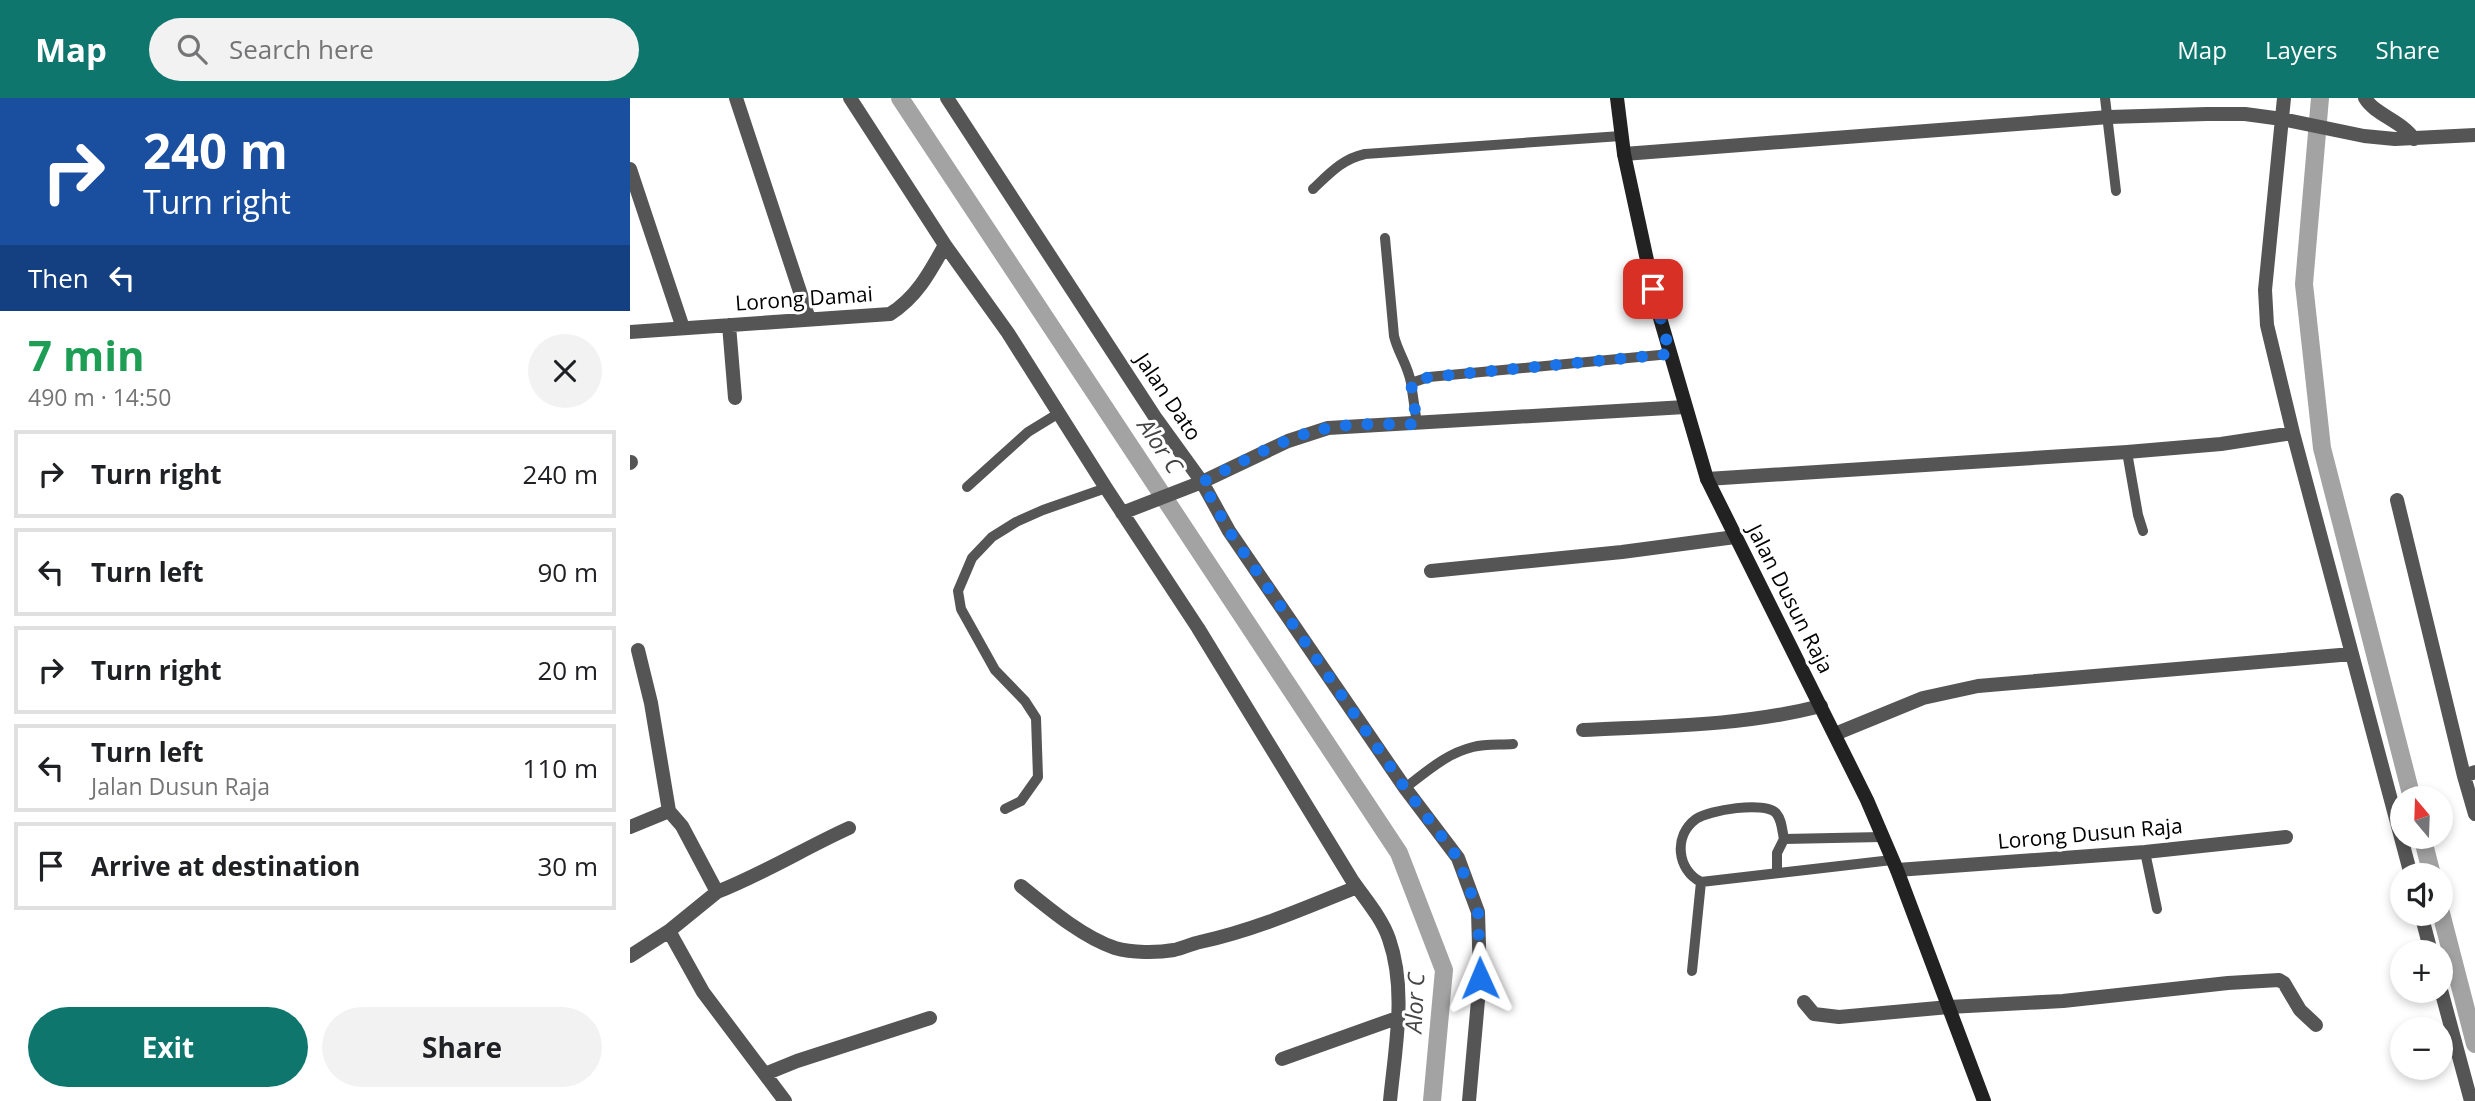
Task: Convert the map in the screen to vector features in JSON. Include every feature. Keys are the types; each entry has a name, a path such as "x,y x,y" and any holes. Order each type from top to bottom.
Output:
{"main road":[{"name":"Jalan Dusun Raja","path":"1616,98 1624,154 1658,311 1707,480 1835,734 1882,837 1984,1101"}],"street":[{"path":"736,98 809,319"},
{"path":"850,98 945,245 1008,333 1106,488 1126,511 1389,937 1398,984 1390,1101"},
{"name":"Jalan Dato","path":"947,98 1229,531 1405,788 1458,858 1478,912 1480,978 1469,1101"},
{"path":"2284,98 2289,120 2265,290 2267,326 2292,433 2408,863"},
{"path":"2365,98 2369,106 2407,128 2414,139"},
{"path":"1624,154 2109,117 2232,114 2289,120 2395,139 2475,135"},
{"path":"630,169 682,328"},
{"name":"Lorong Damai","path":"630,332 890,314 905,305 921,288 945,245"},
{"path":"729,325 736,398"},
{"path":"1126,511 1199,483 1288,440 1342,425 1417,424 1685,407"},
{"path":"1707,480 1849,468 2127,452 2221,444 2292,433"},
{"path":"2397,500 2470,774 2475,814"},
{"path":"1431,570 1622,552 1735,537"},
{"path":"638,650 670,811 682,826 717,892"},
{"path":"1835,734 1923,698 1978,686 2352,654"},
{"path":"1583,730 1694,726 1750,720 1821,706"},
{"path":"630,827 670,811"},
{"path":"630,956 669,931 717,892 753,878 849,828"},
{"name":"Lorong Dusun Raja","path":"1894,865 2145,852 2286,838"},
{"path":"1021,886 1086,933 1116,948 1145,952 1174,950 1231,936 1357,887"},
{"path":"669,931 703,992 785,1101"},
{"path":"1804,1002 1814,1014 1839,1017 1949,1007 2063,1001 2228,983 2279,981 2284,983 2300,1010 2316,1025"},
{"path":"2445,1003 2471,1101"},
{"path":"765,1074 930,1018"},
{"path":"1282,1059 1397,1018"}],"lane":[{"path":"2105,98 2116,191"},
{"path":"1313,189 1340,164 1351,157 1365,154 1621,136"},
{"path":"1385,237 1394,336 1409,367 1417,424"},
{"path":"1411,383 1429,377 1670,354"},
{"path":"967,487 1028,432 1059,413"},
{"path":"2127,452 2143,531"},
{"path":"1004,809 1021,801 1038,777 1035,718 1025,701 995,670 961,609 958,591 972,558 992,537 1043,510 1106,488"},
{"path":"1405,788 1457,752 1475,746 1513,744"},
{"path":"1777,873 1777,853 1784,839 1779,817 1769,809 1740,808 1715,812 1698,818 1687,828 1680,850 1687,872 1701,882 1777,873 1894,865"},
{"path":"1784,839 1882,837"},
{"path":"2145,852 2157,909"},
{"path":"1692,971 1701,882"}],"waterway":[{"name":"Alor C","path":"900,98 1399,853 1444,970 1432,1101"},
{"path":"2320,98 2304,284 2322,448 2409,786"},
{"path":"2425,849 2429,863"},
{"path":"2444,926 2475,1044"}],"route":[{"path":"1480,978 1478,912 1458,858 1405,788 1229,531 1202,482 1288,440 1328,428 1342,425 1417,424 1411,383 1429,377 1670,354 1653,289"}]}
